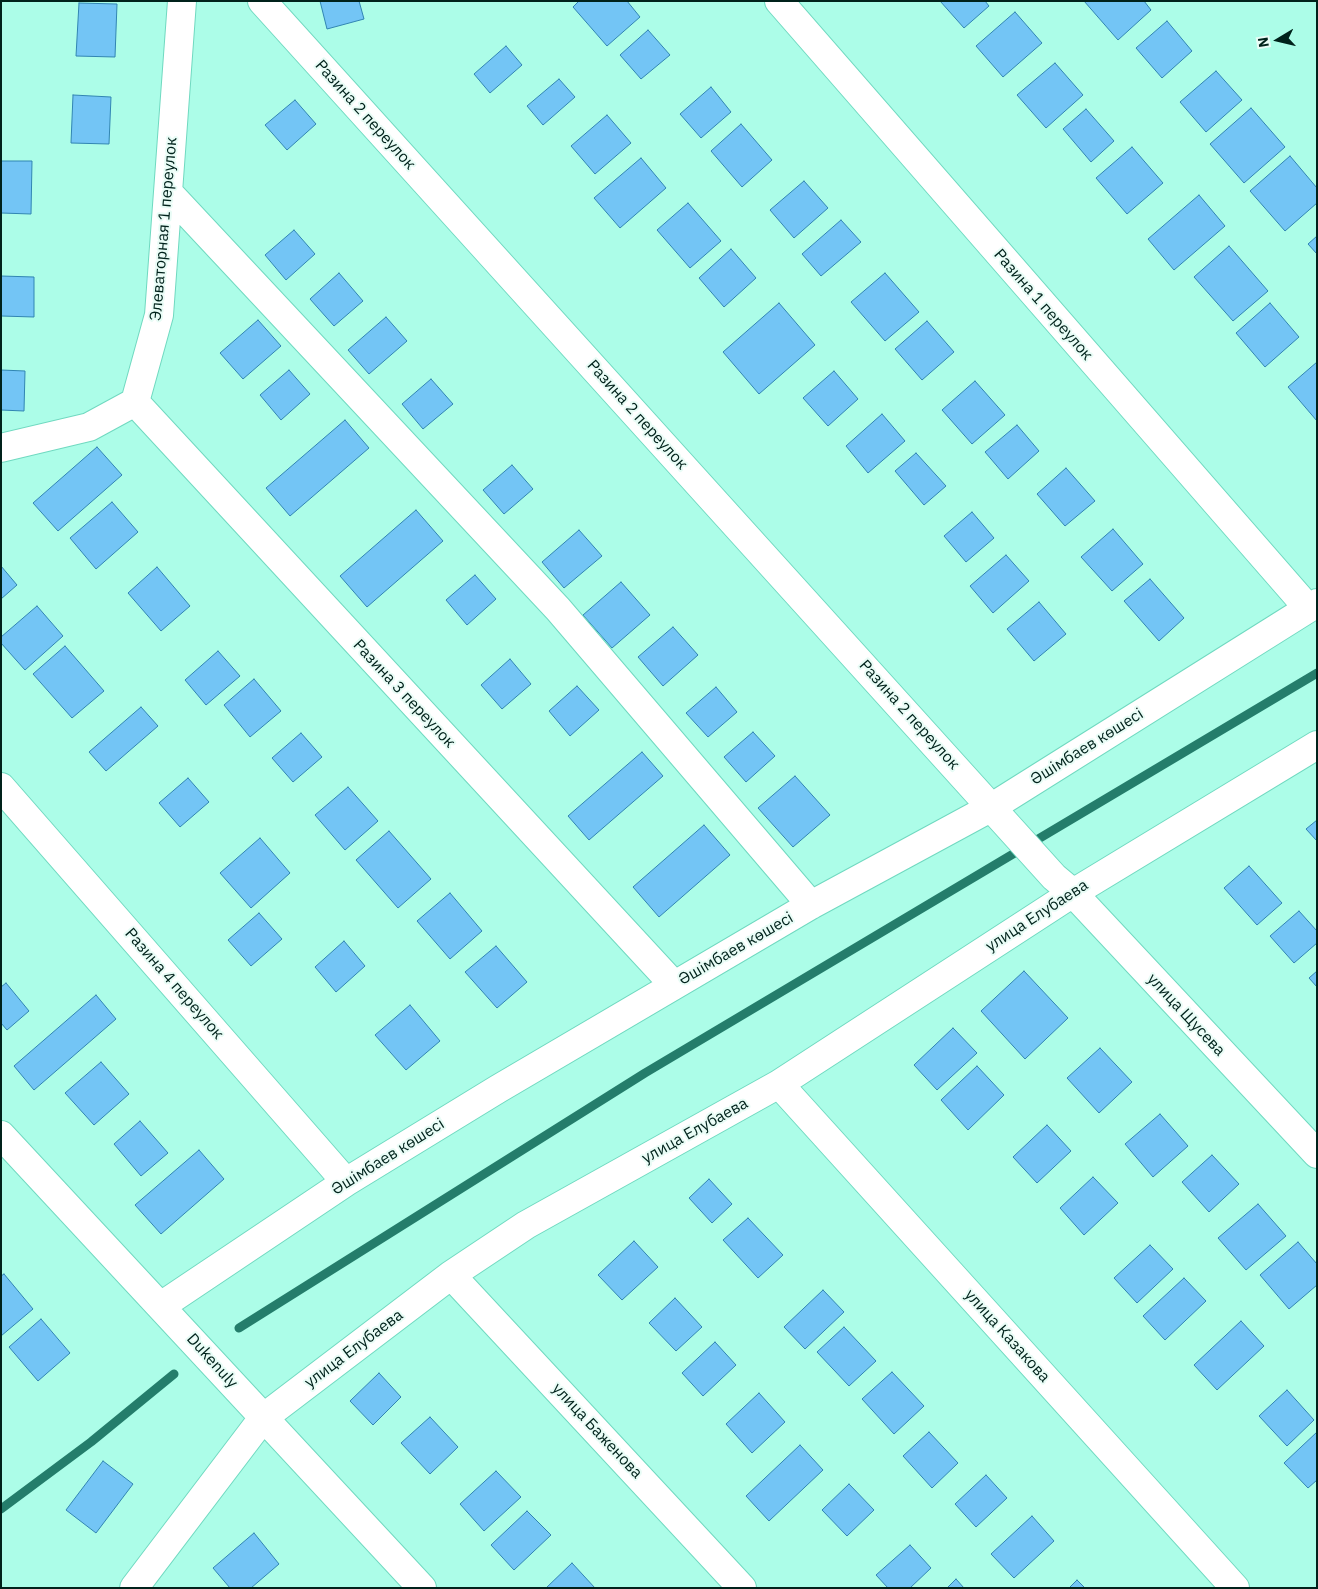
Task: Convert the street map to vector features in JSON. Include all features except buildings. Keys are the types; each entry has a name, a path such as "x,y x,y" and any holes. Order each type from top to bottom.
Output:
{"street":[{"name":"Элеваторная 1 переулок","path":"135,402 159,315 182,1"},
{"name":"Разина 2 переулок","path":"262,1 1012,828"},
{"name":"Разина 1 переулок","path":"779,1 1312,606"},
{"path":"168,192 558,609 811,905"},
{"path":"1,448 89,427 135,402"},
{"name":"Разина 3 переулок","path":"135,402 674,985"},
{"name":"Әшімбаев көшесі","path":"162,1306 346,1182 498,1089 811,905 992,807 1312,606"},
{"name":"улица Елубаева","path":"134,1588 262,1418 451,1275 526,1225 779,1084 1064,885 1317,745"},
{"name":"Разина 4 переулок","path":"1,787 346,1182"},
{"name":"улица Щусева","path":"1012,828 1317,1154"},
{"name":"улица Казакова","path":"779,1084 1235,1588"},
{"name":"Dukenuly","path":"1,1135 162,1306 262,1418 422,1588"},
{"name":"улица Баженова","path":"451,1275 742,1588"}],"waterway":[{"path":"239,1328 645,1073 1317,673"},
{"path":"1,1509 91,1442 174,1374"}]}
